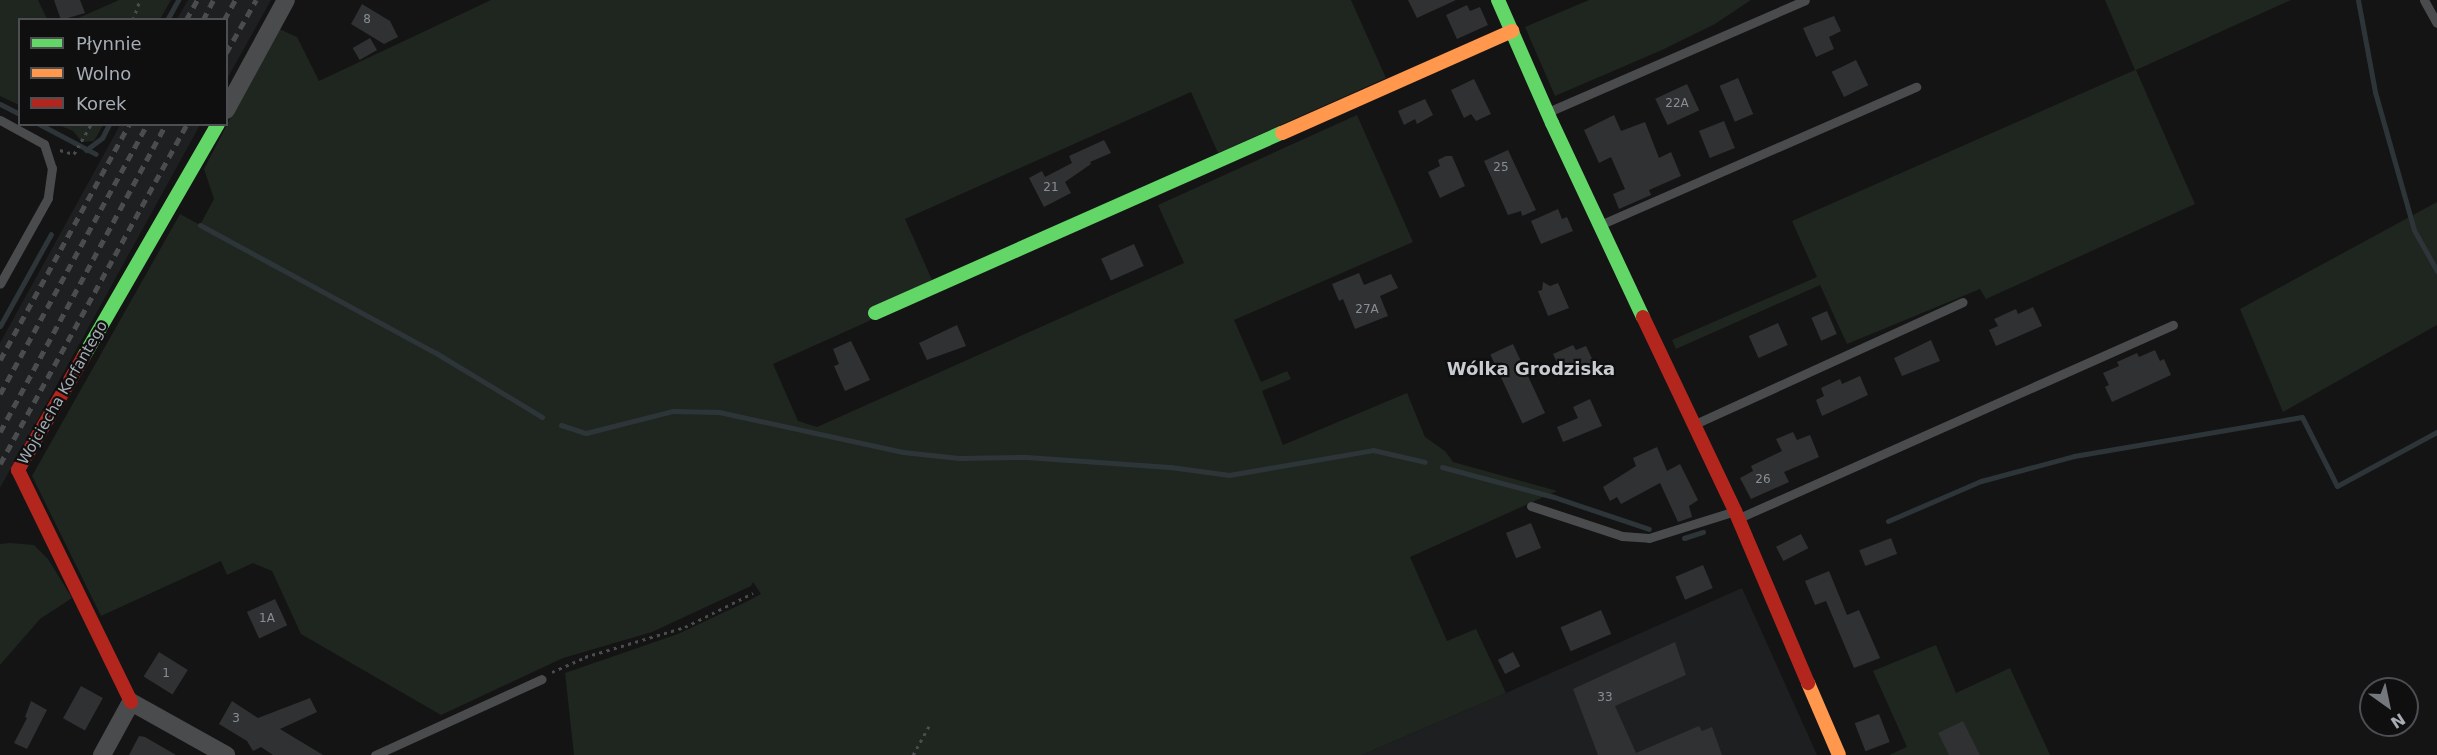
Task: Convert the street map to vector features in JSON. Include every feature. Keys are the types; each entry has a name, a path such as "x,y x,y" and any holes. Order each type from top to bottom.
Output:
{"street":[{"path":"228,106 286,0"},
{"path":"1498,0 1547,112 1695,423 1839,755"},
{"path":"875,314 1512,32"},
{"name":"Wojciecha Korfantego","path":"131,702 18,470 217,126"},
{"path":"102,755 131,702 226,755"}],"lane":[{"path":"1547,112 1804,0"},
{"path":"2424,0 2437,23"},
{"path":"1600,225 1916,87"},
{"path":"0,120 44,144 52,168 48,198 0,284"},
{"path":"1695,423 1963,302"},
{"path":"1531,506 1622,536 1649,538 1736,515 2173,325"},
{"path":"375,755 542,679"}],"path":[{"path":"134,18 140,0"},
{"path":"74,154 90,126"},
{"path":"542,679 585,657 685,627 753,593"},
{"path":"913,755 929,726"}],"shaded area":[{"path":"0,0 38,0 47,18 18,18 18,105 0,96"},
{"path":"119,0 171,0 161,18 78,18"},
{"path":"188,0 271,0 228,77 228,18 178,18"},
{"path":"491,0 1351,0 1386,78 1218,153 1191,92 905,219 932,280 869,321 773,364 798,421 817,427 1184,263 1158,205 1357,115 1413,242 1234,320 1261,382 1287,371 1291,379 1262,391 1283,445 1407,393 1425,437 1445,451 1453,462 1557,491 1410,557 1447,641 1476,629 1506,693 1362,755 574,755 565,673 678,634 748,601 761,594 753,582 751,586 652,632 563,658 441,715 301,634 272,571 253,563 227,575 221,561 101,616 32,476 180,214 200,225 214,199 204,169 277,28 297,37 319,81"},
{"path":"1589,0 1751,0 1715,24 1662,50 1555,96 1525,27"},
{"path":"2105,0 2291,0 2136,70 2195,204 1986,299 1980,289 1847,344 1820,285 1676,349 1672,340 1817,277 1792,221 2135,70"},
{"path":"61,126 102,126 94,141 82,142 73,131"},
{"path":"119,126 199,126 0,488 0,343"},
{"path":"2437,202 2437,325 2283,412 2240,309"},
{"path":"0,544 34,545 48,559 72,598 40,619 0,665"},
{"path":"1742,588 1817,755 1362,755 1506,693"},
{"path":"1936,645 1956,693 2010,668 2050,755 1889,755 1907,747 1873,671"}],"building":[{"path":"54,0 80,0 85,13 60,18"},
{"path":"1408,0 1456,0 1417,18"},
{"path":"362,4 390,21 398,37 384,44 351,24"},
{"path":"1467,5 1470,11 1480,7 1488,25 1457,39 1446,15"},
{"path":"1834,16 1841,31 1829,37 1834,49 1816,57 1803,28"},
{"path":"370,38 377,50 360,60 353,48"},
{"path":"1856,60 1868,85 1844,97 1832,72"},
{"path":"1738,78 1753,114 1735,122 1720,86"},
{"path":"1474,79 1491,114 1476,121 1471,114 1464,118 1451,90"},
{"path":"1687,84 1699,110 1668,125 1655,99"},
{"path":"1425,99 1433,115 1417,124 1415,119 1404,125 1398,111"},
{"path":"1614,115 1621,131 1645,122 1659,158 1671,152 1681,176 1649,190 1651,195 1619,209 1613,194 1625,189 1611,157 1599,163 1584,130"},
{"path":"1724,121 1735,148 1710,158 1699,131"},
{"path":"1104,140 1111,153 1090,162 1091,164 1065,182 1071,193 1044,207 1029,178 1042,171 1045,177 1072,163 1069,156"},
{"path":"1508,150 1536,210 1522,216 1521,211 1508,215 1484,161"},
{"path":"1452,156 1465,186 1440,198 1428,172 1440,166 1438,160"},
{"path":"1558,209 1562,219 1567,217 1573,231 1541,244 1531,221"},
{"path":"1134,244 1144,266 1111,281 1101,259"},
{"path":"1359,273 1364,285 1391,274 1398,288 1380,296 1388,316 1355,329 1343,299 1339,301 1332,284"},
{"path":"1543,282 1550,286 1558,283 1569,308 1548,316 1538,291 1542,290"},
{"path":"2033,307 2042,326 1996,346 1989,330 1998,326 1994,319 2016,309 2018,314"},
{"path":"1827,311 1837,334 1821,341 1811,318"},
{"path":"1778,323 1788,345 1759,358 1749,336"},
{"path":"957,325 966,346 927,360 919,343"},
{"path":"1931,340 1940,361 1902,376 1894,358"},
{"path":"851,341 870,380 845,391 834,366 839,364 833,349"},
{"path":"1513,344 1545,413 1522,423 1490,355"},
{"path":"1573,345 1576,350 1586,346 1597,369 1577,377 1575,372 1564,377 1553,354"},
{"path":"2155,350 2160,361 2164,359 2171,375 2112,402 2105,387 2109,385 2103,373 2119,366 2117,362 2137,353 2139,357"},
{"path":"1860,376 1868,395 1822,416 1816,400 1824,396 1821,388 1840,379 1842,384"},
{"path":"1590,399 1602,426 1563,442 1557,427 1578,418 1573,407"},
{"path":"1793,432 1797,440 1810,435 1819,457 1784,472 1789,482 1751,499 1740,478 1753,471 1751,466 1782,451 1776,439"},
{"path":"1657,447 1667,471 1680,464 1698,500 1689,506 1692,517 1678,522 1660,483 1621,504 1617,497 1610,501 1603,487 1636,466 1633,458"},
{"path":"1531,523 1541,548 1516,558 1506,533"},
{"path":"1801,534 1808,548 1783,561 1776,547"},
{"path":"1891,538 1897,554 1865,566 1859,550"},
{"path":"1703,565 1713,588 1685,600 1675,577"},
{"path":"1829,571 1847,615 1859,610 1880,658 1854,668 1826,601 1815,605 1805,581"},
{"path":"275,599 287,625 259,638 247,612"},
{"path":"1601,610 1611,634 1571,651 1560,627"},
{"path":"1675,642 1686,675 1615,706 1636,753 1699,726 1702,731 1712,727 1722,755 1598,755 1573,689"},
{"path":"159,652 188,670 172,695 144,677"},
{"path":"1513,652 1520,666 1505,674 1498,660"},
{"path":"81,686 103,698 85,730 63,718"},
{"path":"310,698 317,712 280,729 323,755 273,755 261,747 253,751 247,741 219,724 232,701 258,718"},
{"path":"31,701 47,710 27,749 14,743 27,718 25,717"},
{"path":"1879,714 1890,742 1865,751 1855,723"},
{"path":"1963,721 1980,755 1949,755 1938,733"},
{"path":"139,736 145,737 176,755 129,755"}],"waterway":[{"path":"168,18 178,0"},
{"path":"2358,0 2375,92 2414,230 2437,271"},
{"path":"0,104 18,113"},
{"path":"43,126 96,154"},
{"path":"86,150 102,138 108,126"},
{"path":"200,225 436,353 542,417"},
{"path":"0,326 51,234"},
{"path":"561,425 586,433 673,411 719,412 903,452 959,458 1026,457 1170,467 1229,475 1373,450 1425,462"},
{"path":"1888,521 1981,481 2074,456 2302,417 2337,486 2437,432"},
{"path":"1442,467 1554,497 1649,529"},
{"path":"1684,538 1703,532"}],"railway":[{"path":"187,18 197,0"},
{"path":"204,18 213,0"},
{"path":"225,18 235,0"},
{"path":"228,49 256,0"},
{"path":"0,360 128,126"},
{"path":"0,394 146,126"},
{"path":"0,432 165,126"},
{"path":"0,464 186,126"}],"traffic: fast":[{"path":"1498,0 1552,123 1643,317"},
{"path":"84,356 217,126"},
{"path":"875,313 1282,133"}],"traffic: slow":[{"path":"1282,133 1512,31"},
{"path":"1808,683 1839,755"}],"traffic: jam":[{"path":"1643,317 1735,511 1808,683"},
{"path":"84,356 18,470 131,702"}],"district":[{"name":"Wólka Grodziska","path":"1531,369"}]}
